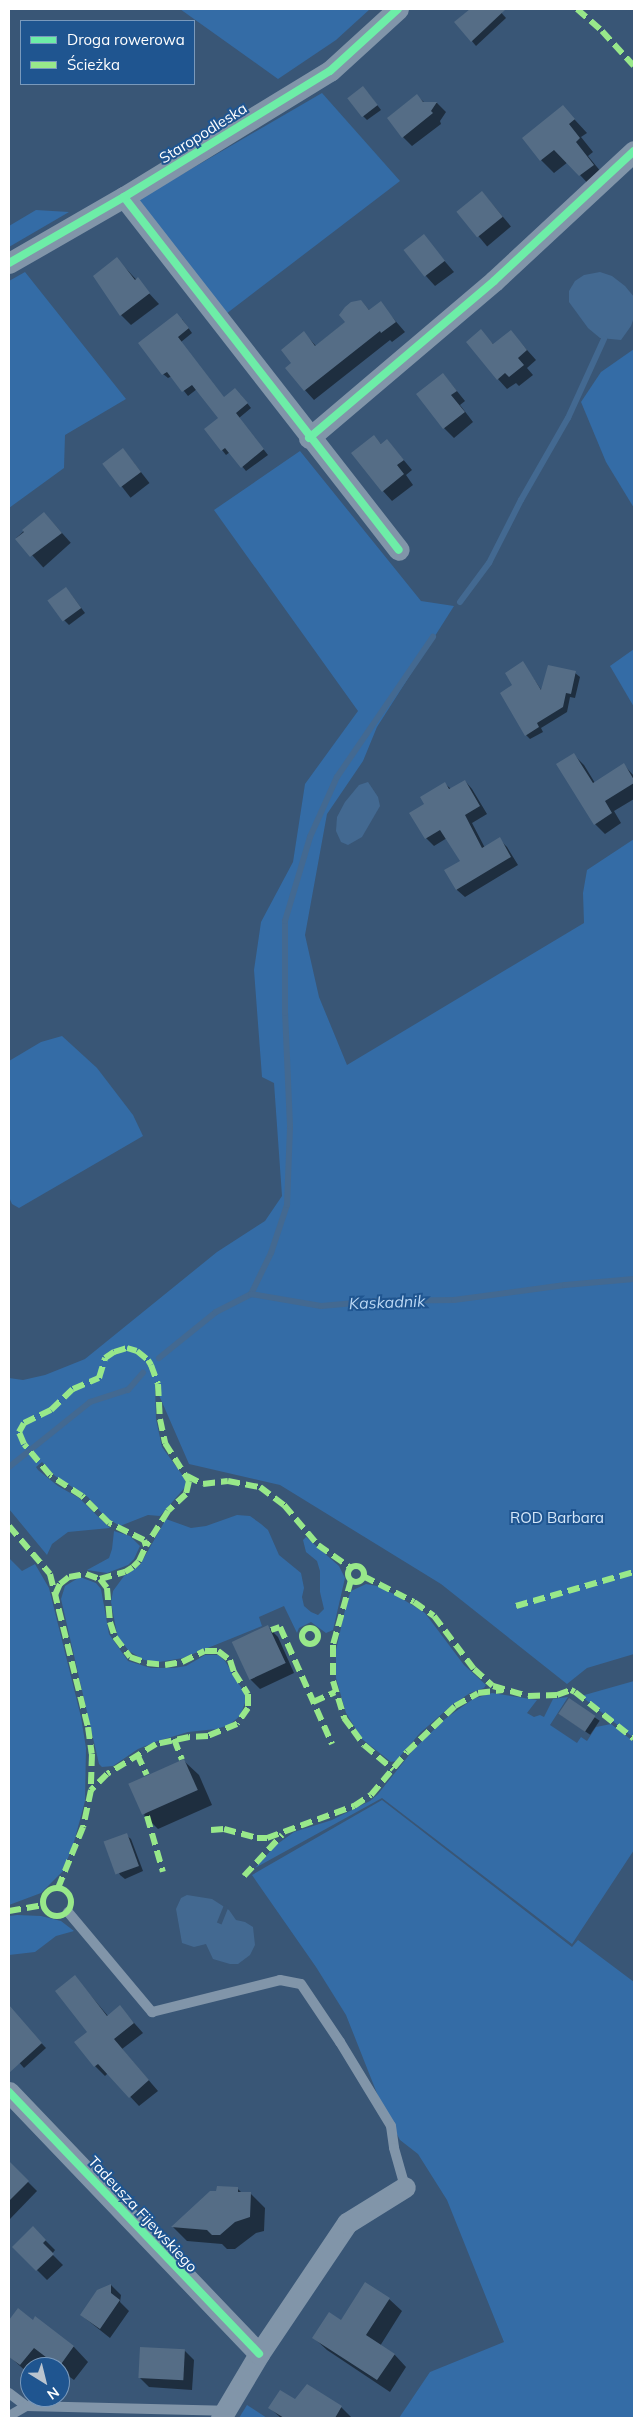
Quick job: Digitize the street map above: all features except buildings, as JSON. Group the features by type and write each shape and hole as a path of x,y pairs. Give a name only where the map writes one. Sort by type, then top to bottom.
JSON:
{"street":[{"name":"Staropodleska","path":"9,262 124,198 330,71 398,9"},
{"path":"309,438 494,281 634,151"},
{"path":"124,198 398,550"},
{"name":"Tadeusza Fijewskiego","path":"9,2092 259,2354"},
{"path":"222,2415 259,2354 347,2223 405,2187"}],"lane":[{"path":"68,1912 152,2012 280,1980 301,1984 335,2034 391,2126 394,2148 405,2187"},
{"path":"9,2393 20,2401"},
{"path":"9,2416 24,2407"},
{"path":"48,2407 222,2415"}],"green space":[{"path":"180,9 370,9 336,40 278,79"},
{"path":"322,93 400,181 222,317 136,201"},
{"path":"36,210 69,212 9,247 9,226"},
{"path":"25,272 126,399 65,435 64,468 9,508 9,281"},
{"path":"634,349 634,508 606,462 581,402 601,372"},
{"name":"ROD Barbara","path":"300,451 421,601 454,606 377,727 363,761 327,814 305,935 319,997 347,1065 584,923 583,893 587,870 634,839 634,1654 587,1668 567,1684 441,1584 280,1485 189,1464 155,1386 156,1419 162,1447 183,1476 187,1485 160,1516 148,1515 120,1526 105,1517 88,1497 55,1476 42,1462 36,1467 38,1470 58,1486 79,1498 110,1528 68,1532 52,1544 47,1555 9,1509 9,1378 23,1380 45,1375 85,1359 217,1252 265,1221 282,1196 274,1083 262,1077 254,970 261,922 293,862 305,784 358,711 214,510"},
{"path":"634,649 634,707 610,666"},
{"path":"62,1036 97,1068 133,1115 143,1136 19,1208 12,1204 9,1197 9,1061 41,1042"},
{"path":"237,1515 250,1516 268,1530 279,1555 301,1573 304,1588 302,1597 304,1606 311,1612 318,1615 324,1609 320,1592 320,1571 317,1561 306,1552 303,1540 306,1537 339,1566 345,1578 333,1630 326,1633 311,1622 299,1628 297,1633 284,1606 259,1617 262,1626 183,1658 159,1662 144,1660 129,1651 118,1637 111,1602 113,1591 124,1576 140,1565 166,1519 191,1528 206,1526"},
{"path":"114,1531 130,1536 140,1546 134,1559 128,1565 107,1573 87,1570 109,1558"},
{"path":"9,1558 22,1571 35,1564 49,1588 81,1717 86,1748 85,1801 74,1842 63,1871 41,1893 9,1905"},
{"path":"80,1577 96,1583 101,1589 109,1634 128,1661 151,1668 174,1668 186,1666 205,1655 218,1655 225,1661 245,1694 245,1703 240,1716 229,1725 216,1729 188,1732 158,1741 138,1749 113,1766 102,1767 99,1764 61,1599 65,1586"},
{"path":"366,1584 377,1586 396,1595 425,1613 464,1665 486,1685 484,1688 470,1693 452,1705 420,1733 396,1761 391,1762 362,1739 346,1713 336,1678 336,1650 347,1601 351,1591"},
{"path":"634,1681 634,1738 581,1696"},
{"path":"492,1693 537,1700 527,1713 534,1717 540,1715 544,1717 553,1699 568,1697 550,1725 577,1743 581,1737 587,1741 596,1727 611,1724 634,1742 634,1850 572,1944 382,1798 255,1868 276,1845 294,1832 332,1820 370,1801 378,1794 414,1749 445,1719 473,1699"},
{"path":"382,1800 572,1947 578,1940 634,1982 634,2418 399,2418 430,2372 504,2342 447,2200 418,2154 400,2140 382,2106 346,2015 316,1967 252,1875"},
{"path":"9,1916 41,1916 61,1921 74,1931 56,1936 35,1952 9,1955"},
{"path":"247,2405 267,2418 239,2418"}],"shaded area":[{"path":"600,272 612,276 625,286 634,297 634,317 631,326 621,340 600,338 588,328 569,302 569,291 575,281 584,275"},
{"path":"368,782 378,797 380,806 362,837 348,845 341,842 336,831 337,817 345,802 359,785"},
{"path":"187,1895 212,1899 229,1910 236,1920 245,1922 253,1927 255,1945 250,1955 238,1964 230,1964 213,1959 206,1944 194,1947 182,1943 176,1909 181,1898"}],"pier":[{"path":"224,1905 229,1907 222,1924 217,1923"}],"waterway":[{"path":"460,602 489,563 521,500 568,418 604,339"},
{"path":"251,1294 271,1253 287,1205 290,1126 285,1013 285,921 310,837 337,777 433,637"},
{"name":"Kaskadnik","path":"159,1358 216,1312 251,1294 321,1306 377,1301 454,1300 565,1285 634,1279"},
{"name":"Kaskadnik","path":"9,1467 90,1402 128,1390 143,1373"}],"marked path":[{"path":"577,9 602,31 634,66"},
{"path":"100,1579 125,1572 133,1567 139,1561 146,1546 144,1540 109,1523 82,1496 50,1475 24,1444 19,1432 24,1423 51,1410 73,1389 99,1378 105,1358 114,1352 127,1348 137,1351 151,1365 158,1384 160,1419 165,1443 189,1481 186,1494 168,1511 146,1546"},
{"path":"187,1476 203,1484 228,1481 260,1487 284,1505 318,1545 351,1568"},
{"path":"9,1526 50,1574 88,1727 92,1754 91,1790 83,1827 58,1888"},
{"path":"356,1566 364,1574 356,1582 348,1574 356,1566"},
{"path":"516,1606 634,1572"},
{"path":"55,1595 60,1584 69,1577 86,1574 100,1579 107,1588 110,1622 115,1637 130,1657 147,1663 165,1665 182,1662 205,1651 218,1651 230,1660 234,1672 248,1694 248,1708 237,1724 208,1736 189,1737 156,1744 107,1774 91,1790"},
{"path":"363,1576 414,1602 434,1616 474,1669 493,1686 528,1696 557,1695 571,1690 634,1739"},
{"path":"351,1580 333,1645 333,1681 344,1718 364,1745 393,1769"},
{"path":"271,1630 280,1627 332,1744"},
{"path":"307,1628 313,1628 318,1633 318,1636 316,1642 307,1644 302,1639 302,1633 307,1628"},
{"path":"211,1830 224,1829 257,1838 267,1838 354,1806 371,1795 407,1752 455,1706 478,1693 503,1690"},
{"path":"313,1702 335,1692"},
{"path":"174,1739 182,1760"},
{"path":"137,1754 147,1775"},
{"path":"147,1816 163,1872"},
{"path":"244,1876 282,1835"},
{"path":"57,1888 67,1892 71,1902 67,1912 57,1916 47,1912 43,1902 47,1892 57,1888"},
{"path":"9,1911 43,1905"}],"cycle path":[{"path":"9,263 124,197 330,71 398,9"},
{"path":"309,438 494,281 634,151"},
{"path":"124,197 399,550"},
{"path":"9,2092 259,2354"}]}
